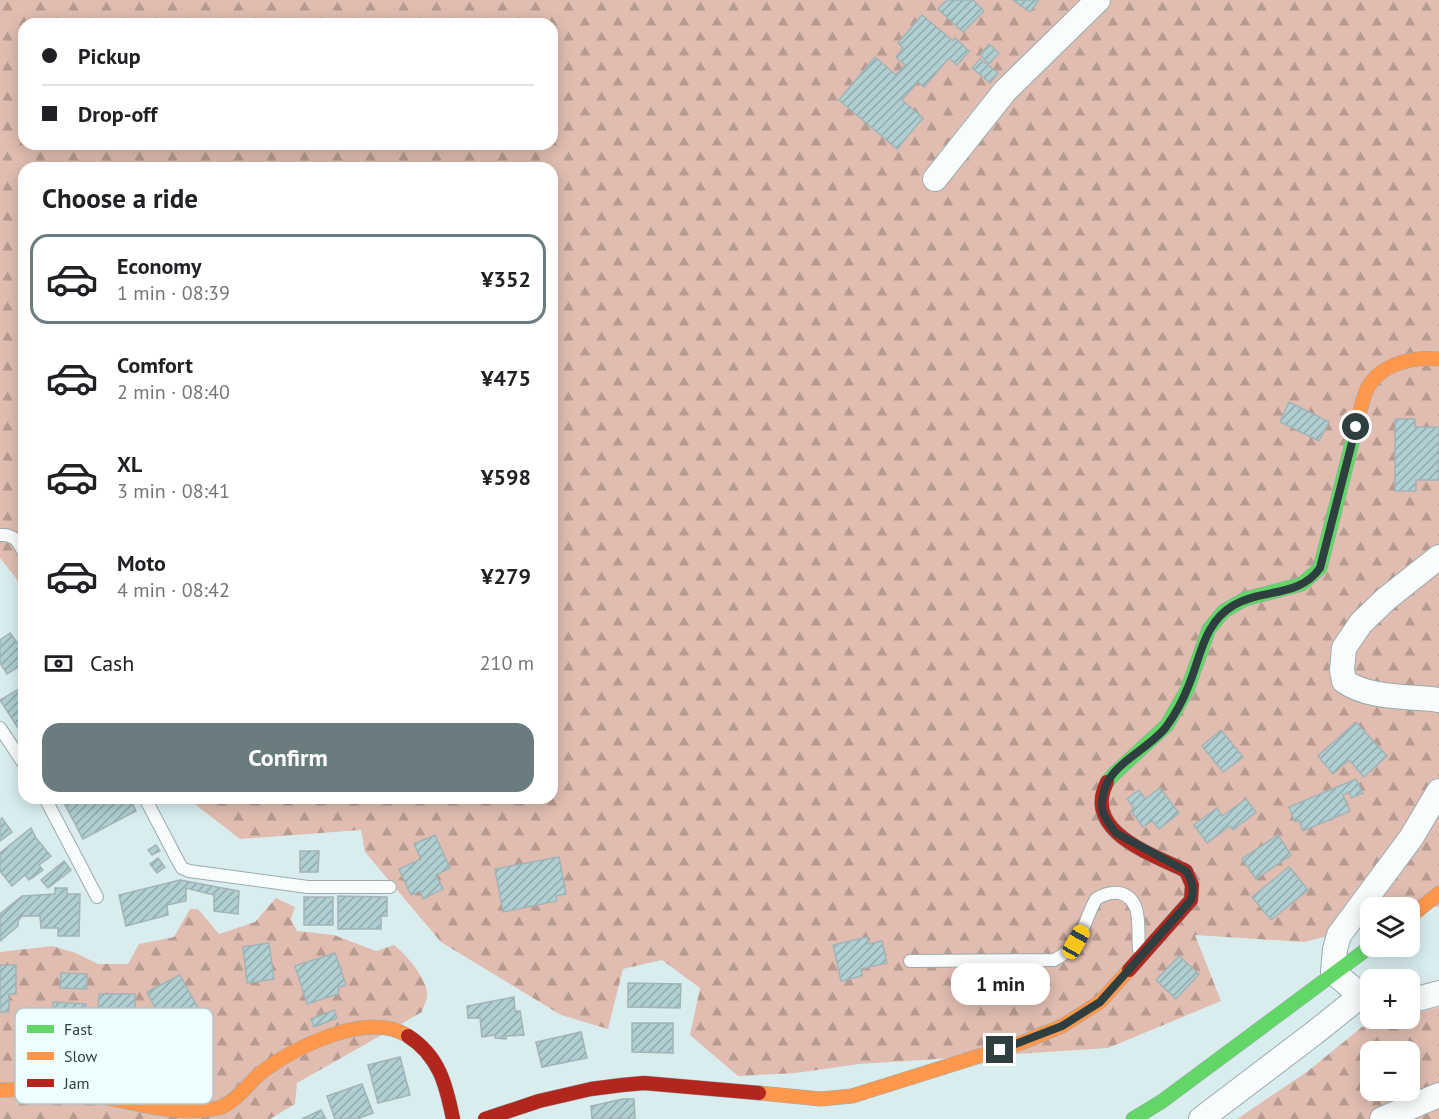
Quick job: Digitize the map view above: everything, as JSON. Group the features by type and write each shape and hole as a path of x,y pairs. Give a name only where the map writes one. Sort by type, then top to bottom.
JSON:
{"street":[{"path":"935,179 1005,91 1098,0"},
{"path":"485,1119 539,1101 591,1089 644,1083 821,1099 852,1096 1021,1043 1062,1026 1100,1002 1193,895 1191,879 1186,871 1116,833 1103,816 1100,805 1106,785 1122,766 1166,728 1188,688 1202,643 1216,620 1234,604 1300,586 1313,578 1320,568 1363,400 1371,382 1387,369 1404,362 1428,357 1439,359"},
{"path":"1439,557 1386,599 1361,623 1344,648 1342,670 1344,681 1352,687 1388,696 1439,700"},
{"path":"1333,972 1339,935 1411,838 1439,790"},
{"path":"1420,909 1439,893"},
{"path":"1133,1119 1161,1102 1360,954"},
{"path":"1333,972 1360,993"},
{"path":"1420,998 1439,993"},
{"path":"1201,1119 1360,1000"},
{"path":"127,1104 174,1111 211,1111 229,1104 261,1072 289,1054 344,1031 367,1028 386,1029 410,1036 429,1053 441,1078 453,1119"},
{"path":"1382,1119 1439,1095"}],"lane":[{"path":"0,535 9,534 18,540"},
{"path":"0,728 18,755"},
{"path":"48,804 97,897"},
{"path":"148,804 182,868 189,871 297,886 390,888"},
{"path":"910,961 1054,960 1072,950 1083,931 1096,899 1111,893 1122,894 1130,898 1135,905 1138,917 1140,958"}],"green space":[{"path":"0,0 1439,0 1439,907 1420,907 1420,897 1360,897 1360,928 1304,942 1195,935 1221,1001 1108,1048 859,1064 796,1073 738,1076 690,1035 700,988 662,960 623,969 608,1029 561,1015 441,942 365,852 361,830 240,839 195,804 558,804 558,162 18,162 18,583 0,558"},
{"path":"276,898 295,907 291,919 297,931 334,935 376,951 394,945 409,960 426,987 427,995 422,1012 297,1083 295,1104 270,1119 0,1119 0,952 52,946 76,953 98,964 128,964 139,944 174,937 190,909 198,909 219,934 255,922"},
{"path":"1439,1007 1439,1119 1237,1119 1308,1071 1360,1029 1420,1029 1420,1012"}],"building":[{"path":"947,0 973,0 984,11 963,32 938,9"},
{"path":"1013,0 1039,0 1030,12"},
{"path":"922,15 953,41 955,38 969,51 957,65 949,58 924,87 918,82 902,100 923,118 897,149 839,100 875,57 896,75 905,65 896,57 903,48 898,43"},
{"path":"989,44 999,53 989,64 980,55"},
{"path":"980,59 998,73 990,83 972,68"},
{"path":"1289,402 1329,422 1319,441 1280,422"},
{"path":"1395,419 1415,419 1415,427 1439,427 1439,480 1416,480 1416,491 1395,491"},
{"path":"10,633 18,644 18,667 7,674 0,663 0,640"},
{"path":"18,690 18,728 0,700"},
{"path":"1356,722 1387,756 1364,777 1349,760 1333,774 1318,756"},
{"path":"1221,730 1243,757 1223,772 1202,746"},
{"path":"1356,779 1363,793 1351,798 1349,792 1343,795 1350,811 1303,831 1299,820 1295,822 1289,807"},
{"path":"1160,788 1179,813 1159,829 1152,821 1143,827 1131,811 1134,808 1127,799 1139,790 1145,799"},
{"path":"1246,799 1256,812 1233,830 1230,826 1207,843 1194,825 1217,808 1222,816"},
{"path":"65,804 133,804 136,811 83,839"},
{"path":"2,818 12,832 0,841 0,820"},
{"path":"31,828 51,856 39,865 43,870 29,880 25,875 12,886 0,871 0,853"},
{"path":"435,835 450,868 436,875 443,889 423,899 420,891 411,895 399,869 421,859 414,844"},
{"path":"1278,835 1291,855 1256,879 1242,859"},
{"path":"156,845 160,851 152,855 148,850"},
{"path":"300,851 319,851 318,872 300,872"},
{"path":"559,857 566,894 556,896 557,901 503,912 495,869"},
{"path":"158,858 165,867 157,873 150,864"},
{"path":"64,861 71,870 48,888 41,880"},
{"path":"1289,867 1308,890 1271,920 1252,897"},
{"path":"180,880 239,891 238,914 214,911 214,895 186,888 186,901 167,905 168,915 126,926 119,895"},
{"path":"55,888 67,888 67,894 80,894 79,936 58,936 58,928 41,928 40,916 22,916 18,921 18,926 0,941 0,914 22,896 55,894"},
{"path":"338,896 387,897 387,916 381,916 381,929 338,929"},
{"path":"304,897 333,897 333,925 304,925"},
{"path":"867,937 869,944 882,941 887,963 861,969 862,976 841,981 833,945"},
{"path":"269,943 274,979 247,983 243,947"},
{"path":"335,953 346,985 339,987 338,994 307,1004 295,966"},
{"path":"1179,956 1199,974 1176,999 1156,980"},
{"path":"0,965 16,965 16,994 9,994 9,1012 0,1012"},
{"path":"61,973 87,974 87,989 60,988"},
{"path":"180,975 198,1008 155,1008 147,992"},
{"path":"628,983 681,984 680,1008 628,1007"},
{"path":"99,994 135,994 135,1008 98,1008"},
{"path":"514,997 515,1011 520,1011 524,1035 506,1036 506,1039 495,1038 495,1035 482,1037 480,1018 468,1018 467,1006"},
{"path":"53,1002 86,1004 86,1008 53,1008"},
{"path":"334,1010 337,1018 314,1027 311,1019"},
{"path":"632,1023 673,1023 673,1053 632,1052"},
{"path":"581,1032 587,1058 542,1067 536,1042"},
{"path":"400,1057 410,1095 378,1103 368,1065"},
{"path":"362,1084 373,1113 357,1119 335,1119 327,1096"},
{"path":"634,1099 635,1119 592,1119 591,1106"},
{"path":"321,1110 326,1119 302,1119"}],"traffic: fast":[{"path":"1107,782 1167,725 1187,690 1209,629 1224,611 1245,599 1302,584 1320,568 1356,428"},
{"path":"1133,1119 1161,1102 1360,954"}],"traffic: slow":[{"path":"1356,428 1368,387 1381,372 1399,363 1419,359 1439,359"},
{"path":"1420,909 1439,893"},
{"path":"759,1093 821,1099 852,1096 1021,1043 1062,1026 1100,1002 1129,970"},
{"path":"138,1104 187,1111 222,1107 239,1095 263,1071 294,1052 333,1035 353,1029 373,1027 392,1029 408,1036"},
{"path":"0,1090 15,1090"}],"traffic: jam":[{"path":"1107,782 1102,799 1104,815 1112,828 1139,849 1186,871 1192,885 1191,900 1129,970"},
{"path":"408,1036 427,1052 440,1072 453,1119"},
{"path":"485,1119 539,1101 591,1089 622,1085 644,1083 759,1093"}],"route":[{"path":"1000,1050 1062,1026 1100,1002 1191,900 1193,890 1191,879 1186,871 1116,833 1103,816 1100,805 1106,785 1122,766 1166,728 1188,688 1202,643 1216,620 1234,604 1300,586 1313,578 1320,568 1356,427"}]}
